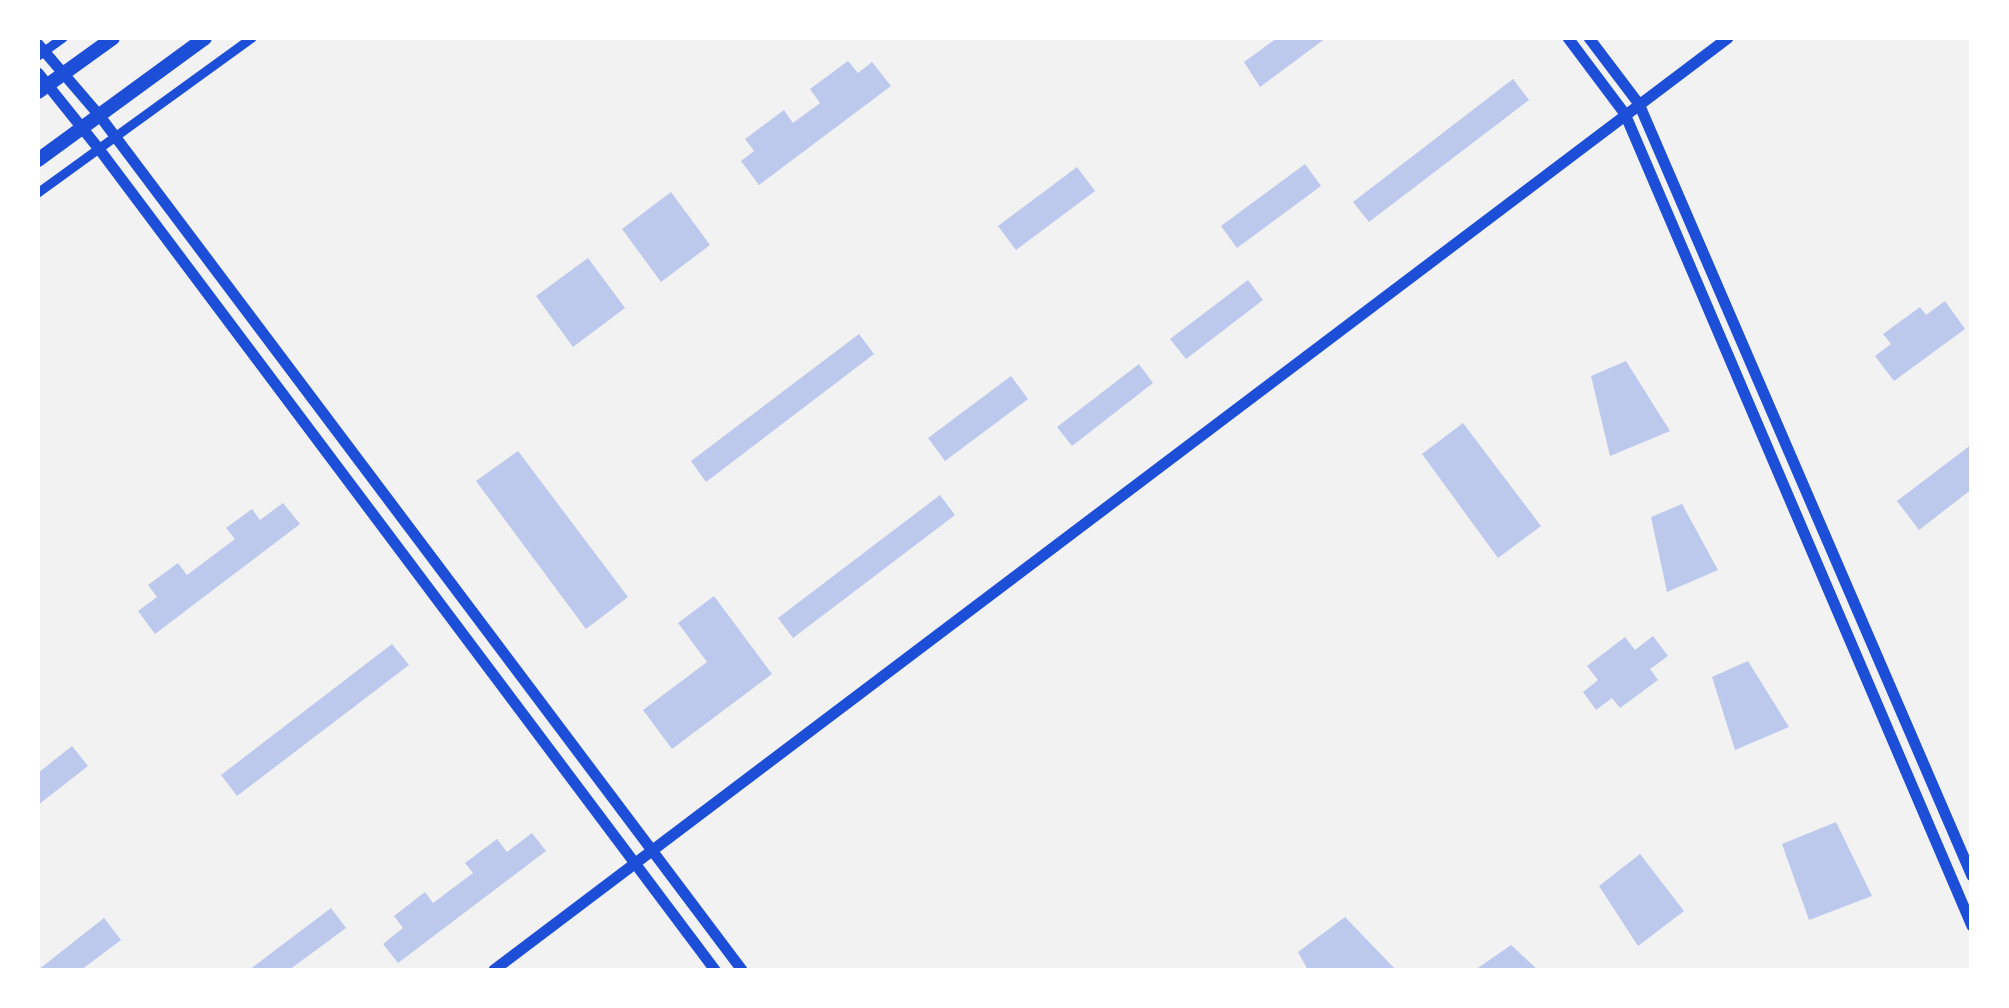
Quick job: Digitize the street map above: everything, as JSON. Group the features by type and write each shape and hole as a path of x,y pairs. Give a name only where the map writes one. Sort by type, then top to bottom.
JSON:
{"main road":[{"path":"41,83 63,74 113,38"},
{"path":"38,160 205,38"}],"street":[{"path":"62,38 40,50 99,115 742,970"},
{"path":"38,194 252,38"},
{"path":"1568,38 1626,114 1972,926"},
{"path":"1590,38 1639,104 1972,876"},
{"path":"494,970 1728,38"},
{"path":"41,83 99,149 715,970"}],"building":[{"path":"1277,38 1326,38 1260,87 1244,62"},
{"path":"848,61 858,73 872,62 891,86 759,185 741,161 754,151 745,139 784,110 793,123 820,103 810,89"},
{"path":"1513,79 1529,100 1369,222 1353,202"},
{"path":"1305,164 1321,186 1237,248 1221,226"},
{"path":"1077,167 1095,191 1016,250 998,226"},
{"path":"671,192 710,245 661,282 622,229"},
{"path":"588,258 625,308 573,347 536,296"},
{"path":"1248,280 1263,300 1186,359 1170,339"},
{"path":"1945,301 1965,329 1894,381 1875,356 1891,344 1883,334 1920,307 1926,315"},
{"path":"859,334 874,354 706,482 691,461"},
{"path":"1626,361 1670,431 1610,456 1591,376"},
{"path":"1139,364 1153,383 1072,446 1057,427"},
{"path":"1011,376 1028,399 945,461 928,438"},
{"path":"1463,423 1541,526 1498,558 1422,454"},
{"path":"1972,444 1972,489 1919,530 1897,501"},
{"path":"518,451 628,597 586,629 476,481"},
{"path":"940,495 955,515 793,638 778,618"},
{"path":"283,503 300,524 155,634 138,611 157,597 148,585 178,563 187,575 235,539 226,528 252,509 260,520"},
{"path":"1682,504 1718,570 1667,592 1651,517"},
{"path":"714,596 772,674 672,749 643,710 707,662 678,623"},
{"path":"1653,636 1668,656 1650,669 1658,680 1620,708 1612,698 1596,710 1583,692 1598,680 1587,666 1625,637 1635,650"},
{"path":"392,644 409,665 237,796 221,775"},
{"path":"1748,661 1789,727 1735,750 1712,677"},
{"path":"72,746 88,766 38,805 38,773"},
{"path":"1836,822 1872,896 1809,920 1782,844"},
{"path":"532,833 546,851 398,963 383,944 403,928 394,916 425,892 433,903 473,873 465,863 497,839 507,852"},
{"path":"1640,854 1684,911 1638,946 1599,886"},
{"path":"331,908 346,928 289,970 249,970"},
{"path":"1345,917 1396,970 1308,970 1298,952"},
{"path":"104,918 121,940 81,970 38,970"},
{"path":"1511,945 1538,970 1475,970"}]}
